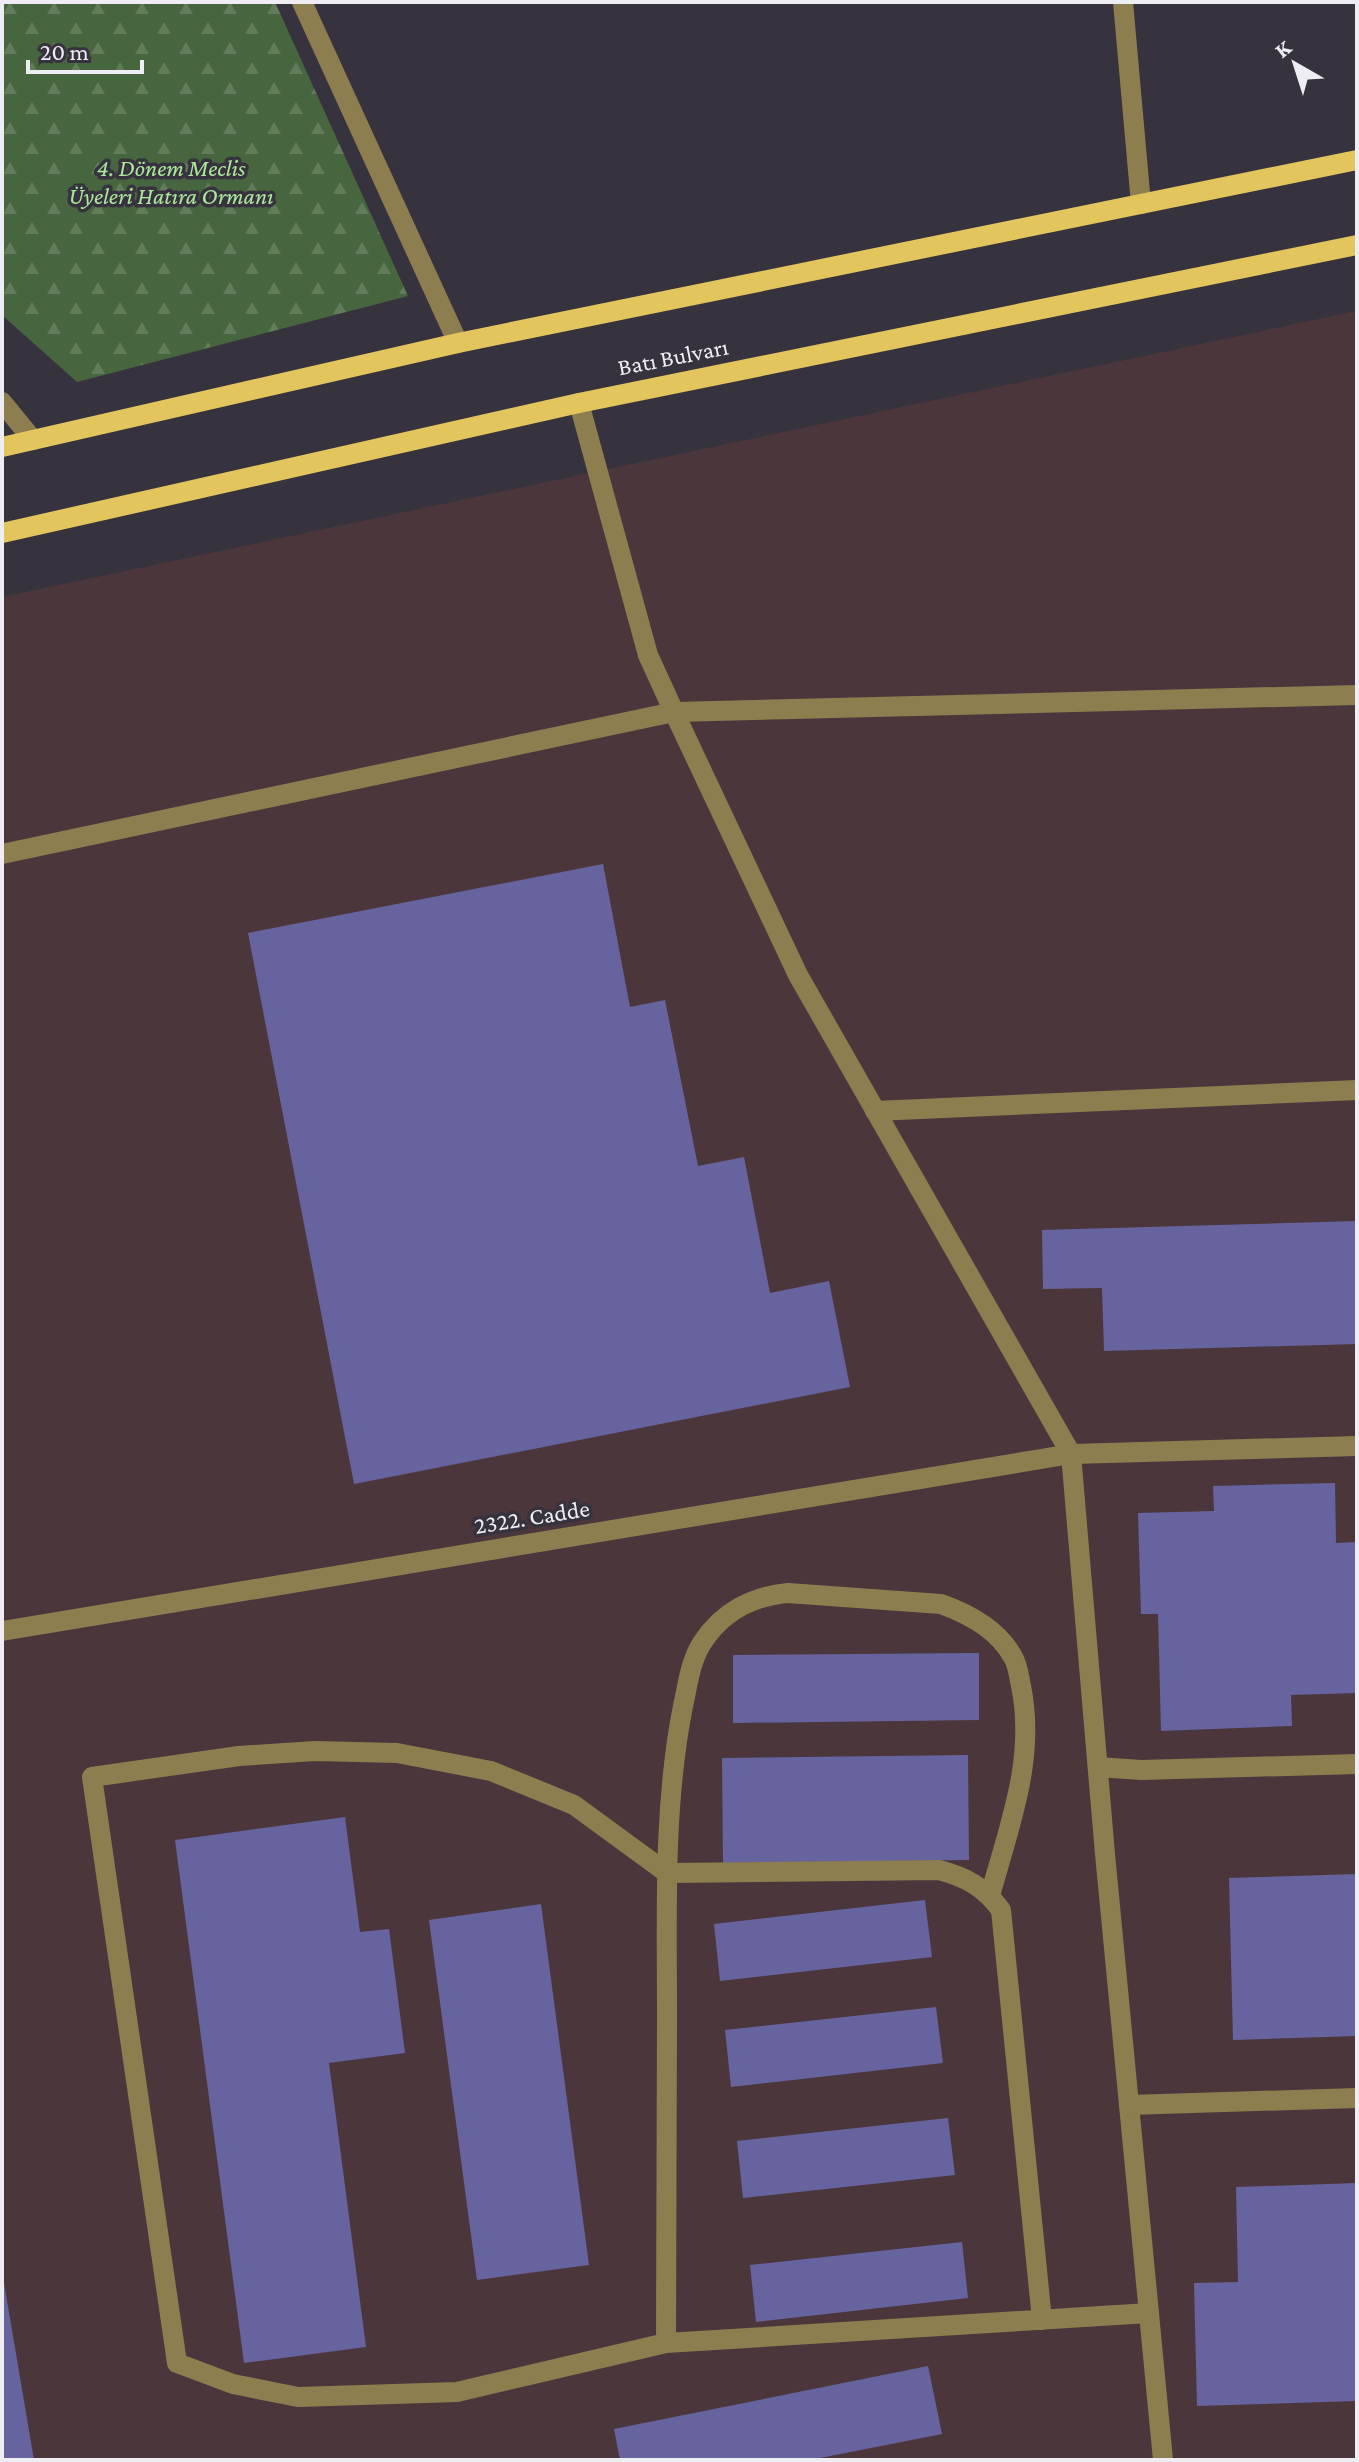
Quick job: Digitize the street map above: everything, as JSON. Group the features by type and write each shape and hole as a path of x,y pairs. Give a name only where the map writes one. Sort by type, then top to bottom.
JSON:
{"main road":[{"path":"2,447 458,343 1357,160"},
{"name":"Batı Bulvarı","path":"2,533 579,403 1357,245"}],"street":[{"path":"302,2 458,343"},
{"path":"1123,2 1141,204"},
{"path":"2,402 33,440"},
{"path":"579,403 648,655 674,712 798,975 1071,1454 1163,2460"},
{"path":"2,854 674,712 1357,695"},
{"path":"875,1111 1357,1090"},
{"name":"2322. Cadde","path":"2,1631 1071,1454 1357,1446"},
{"path":"666,2343 667,1873 676,1745 691,1666 702,1643 718,1623 750,1601 788,1593 941,1604 983,1624 1001,1640 1015,1659 1026,1714 1024,1768 990,1896"},
{"path":"1042,2320 1001,1910 977,1884 939,1870 667,1873 574,1805 491,1771 397,1753 315,1751 239,1756 92,1777 177,2363 233,2384 298,2397 457,2392 666,2343 1042,2320 1149,2313"},
{"path":"1098,1767 1141,1770 1357,1764"},
{"path":"1129,2105 1357,2098"}],"shaded area":[{"path":"1357,311 1357,2460 2,2460 2,597"}],"green space":[{"name":"4. Dönem Meclis Üyeleri Hatıra Ormanı","path":"2,2 275,2 408,296 77,382 2,315"}],"building":[{"path":"603,864 630,1007 665,1000 698,1166 744,1157 770,1293 829,1281 850,1387 354,1484 248,933"},
{"path":"1357,1221 1357,1344 1104,1351 1102,1288 1043,1289 1042,1230"},
{"path":"1335,1483 1336,1543 1357,1542 1357,1693 1291,1695 1292,1726 1161,1731 1158,1614 1141,1614 1138,1513 1214,1511 1213,1486"},
{"path":"979,1653 979,1720 733,1723 733,1655"},
{"path":"968,1755 969,1860 723,1863 722,1758"},
{"path":"345,1817 360,1932 389,1929 405,2053 329,2063 366,2347 244,2363 175,1840"},
{"path":"1357,1874 1357,2036 1233,2040 1229,1878"},
{"path":"925,1900 932,1957 720,1981 714,1924"},
{"path":"541,1904 589,2265 477,2280 429,1920"},
{"path":"936,2007 943,2063 731,2087 725,2030"},
{"path":"948,2118 955,2175 743,2198 737,2141"},
{"path":"1357,2183 1357,2401 1197,2406 1194,2283 1238,2282 1236,2187"},
{"path":"962,2242 968,2298 756,2322 750,2265"},
{"path":"4,2283 34,2460 2,2460"},
{"path":"928,2366 942,2434 810,2460 620,2460 614,2429"}]}
